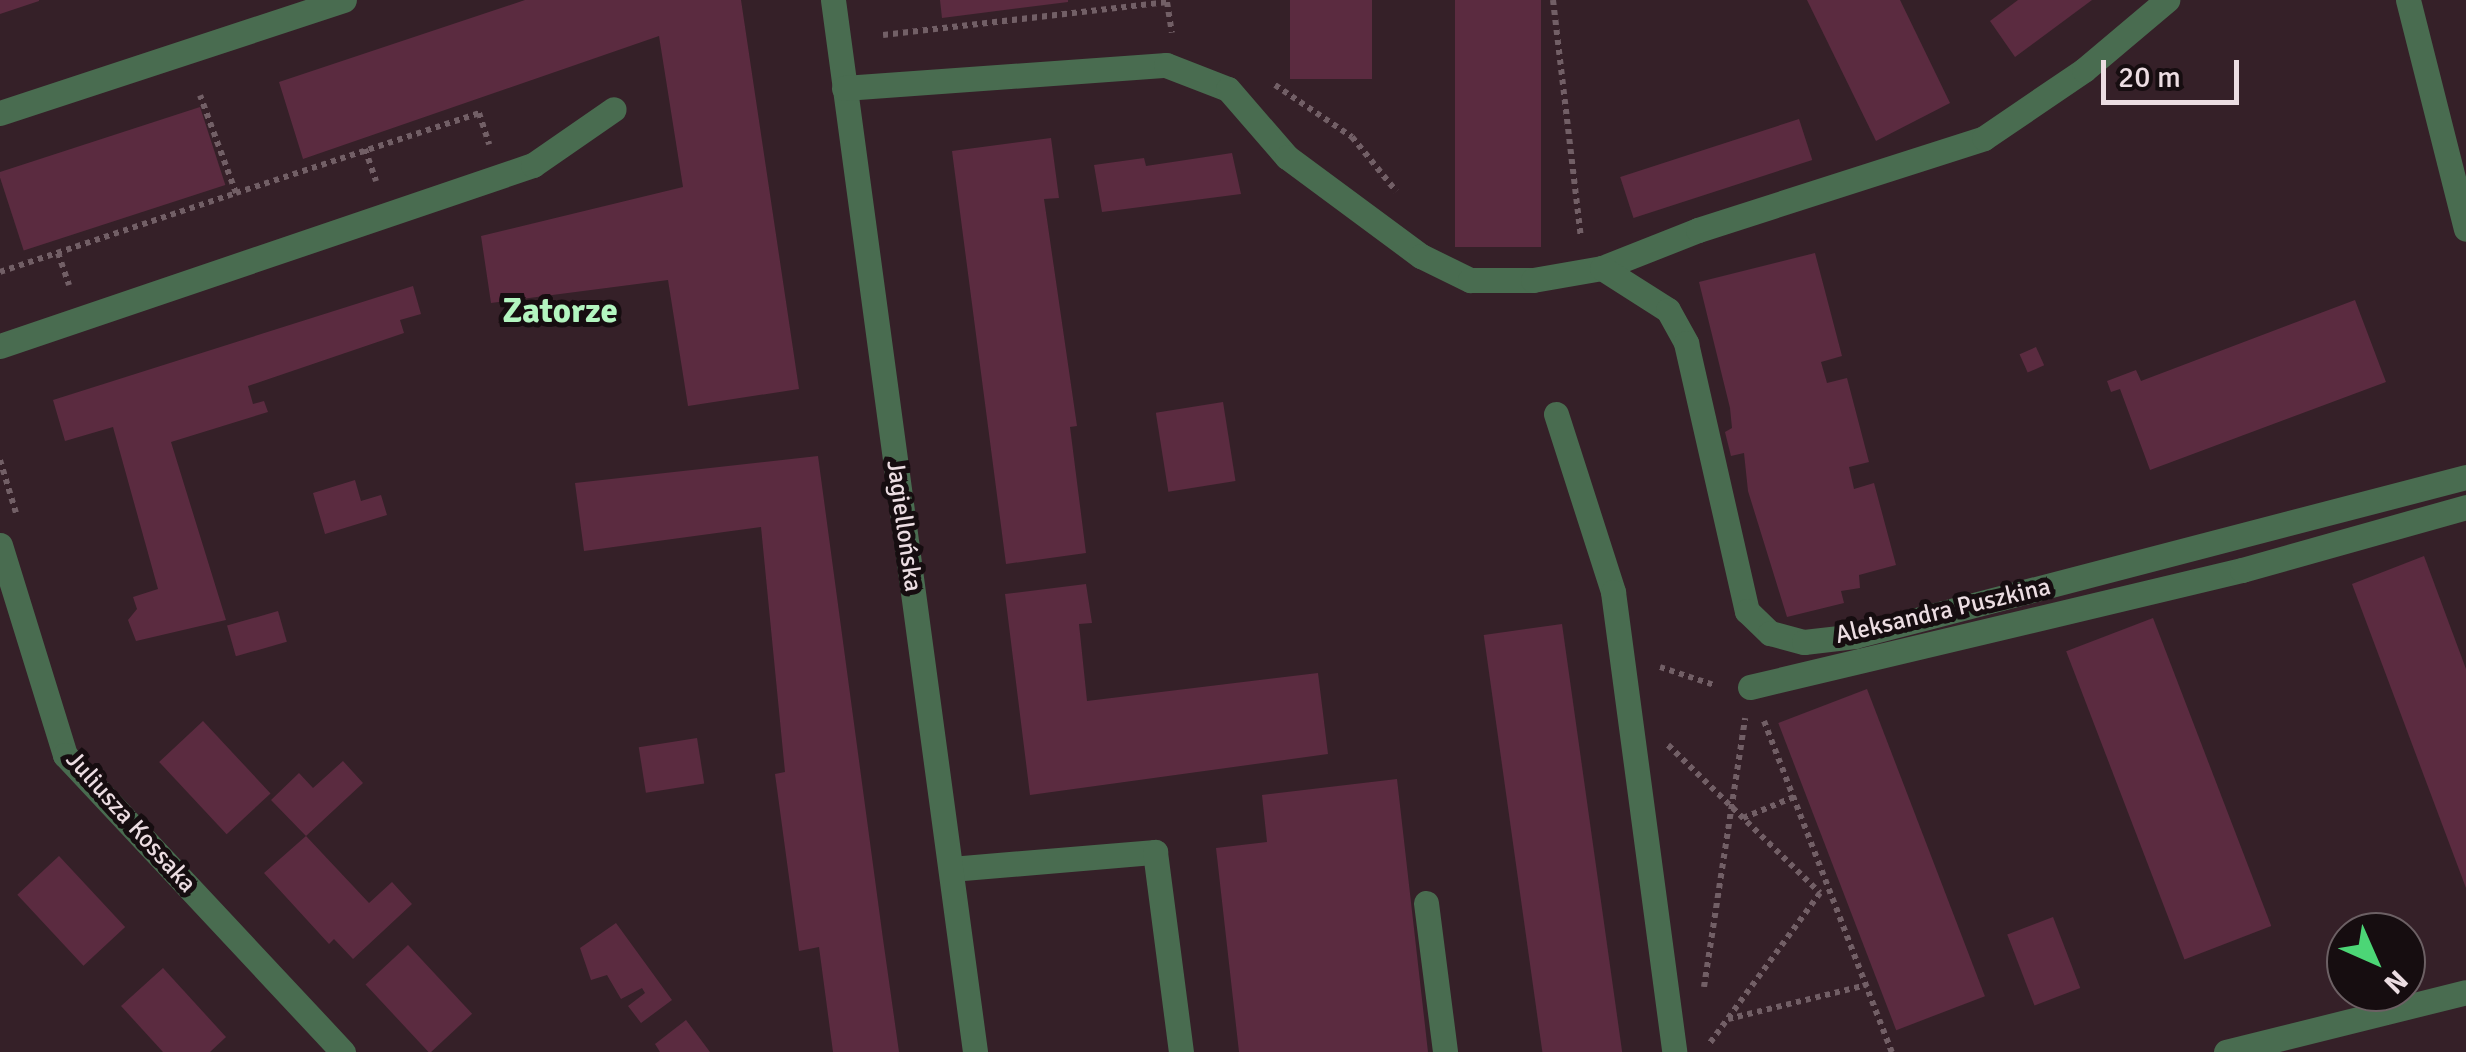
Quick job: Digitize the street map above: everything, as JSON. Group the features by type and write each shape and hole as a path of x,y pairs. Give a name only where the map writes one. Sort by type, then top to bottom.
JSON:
{"street":[{"path":"0,113 344,0"},
{"name":"Jagiellońska","path":"833,0 975,1052"},
{"path":"844,88 1166,65 1228,89 1287,157 1421,256 1470,280 1602,268 1698,230 1984,138 2084,70 2167,0"},
{"path":"2408,0 2466,229"},
{"path":"0,346 533,166 614,108"},
{"name":"Aleksandra Puszkina","path":"1602,268 1668,310 1686,343 1748,611 1770,633 1804,642 1855,636 2466,477"},
{"path":"1556,414 1613,592 1674,1052"},
{"path":"1749,692 2242,570 2466,506"},
{"name":"Juliusza Kossaka","path":"11,540 65,756 343,1052"},
{"path":"951,868 1156,852 1180,1052"},
{"path":"1426,903 1445,1052"},
{"path":"2226,1052 2466,992"}],"path":[{"path":"1553,0 1578,222"},
{"path":"200,95 236,193"},
{"path":"0,272 479,114 499,176"},
{"path":"0,460 11,540"},
{"path":"1621,654 1749,692"},
{"path":"1749,692 1794,797 1892,1052"},
{"path":"1702,996 1749,692"},
{"path":"1628,705 1820,893"},
{"path":"1743,818 1794,797"},
{"path":"1704,1052 1820,893 1829,890"},
{"path":"1728,1019 1866,985"}],"building":[{"path":"0,0 39,0 39,1 0,14"},
{"path":"525,0 741,0 799,389 688,406 668,280 491,303 481,236 683,187 659,36 303,159 279,82"},
{"path":"940,0 1068,0 1068,2 942,18"},
{"path":"1290,0 1372,0 1372,79 1290,79"},
{"path":"1455,0 1541,0 1541,247 1455,247"},
{"path":"1807,0 1900,0 1950,103 1876,141"},
{"path":"2018,0 2092,0 2015,57 1990,21"},
{"path":"200,107 225,185 24,250 0,172"},
{"path":"1799,119 1812,160 1633,218 1620,177"},
{"path":"1051,138 1059,198 1044,199 1077,426 1070,427 1086,553 1006,564 952,151"},
{"path":"1232,153 1241,194 1102,212 1094,165 1144,158 1146,166"},
{"path":"1815,253 1842,356 1821,362 1827,383 1847,378 1869,462 1849,467 1854,489 1874,483 1896,565 1859,575 1860,588 1841,591 1844,603 1787,617 1748,491 1744,453 1731,456 1725,432 1732,428 1730,408 1699,282"},
{"path":"413,286 421,314 400,320 404,333 248,386 253,404 264,401 268,412 171,442 226,620 136,641 128,620 137,609 133,597 158,589 113,427 65,441 53,400"},
{"path":"2355,300 2386,382 2150,470 2120,389 2111,392 2107,381 2136,370 2141,381"},
{"path":"2036,347 2044,365 2028,373 2020,354"},
{"path":"1223,402 1236,481 1168,492 1156,413"},
{"path":"818,456 899,1052 833,1052 819,947 799,951 775,774 785,772 761,527 584,551 575,483"},
{"path":"355,480 361,501 381,495 387,515 325,534 313,493"},
{"path":"2424,556 2466,669 2466,888 2352,584"},
{"path":"1086,584 1092,623 1079,624 1087,701 1318,673 1328,754 1030,795 1005,594"},
{"path":"278,611 287,642 236,656 227,626"},
{"path":"2153,618 2271,926 2184,959 2066,651"},
{"path":"1562,624 1622,1052 1542,1052 1484,635"},
{"path":"1867,689 1985,996 1896,1030 1778,723"},
{"path":"203,721 271,793 227,834 159,762"},
{"path":"697,738 704,783 646,793 639,747"},
{"path":"343,761 363,783 306,836 271,800 299,773 313,788"},
{"path":"1397,779 1428,1052 1239,1052 1216,848 1267,842 1262,795"},
{"path":"306,836 369,903 392,882 412,904 353,959 334,939 329,944 264,873"},
{"path":"59,856 125,927 83,966 17,895"},
{"path":"2053,917 2080,988 2034,1006 2007,935"},
{"path":"616,923 672,1000 641,1023 628,1006 645,993 642,988 621,999 607,975 591,980 580,948"},
{"path":"408,945 472,1014 428,1052 366,985"},
{"path":"163,968 226,1037 210,1052 163,1052 121,1006"},
{"path":"686,1020 710,1052 660,1052 655,1044"}],"district":[{"name":"Zatorze","path":"560,311"}]}
